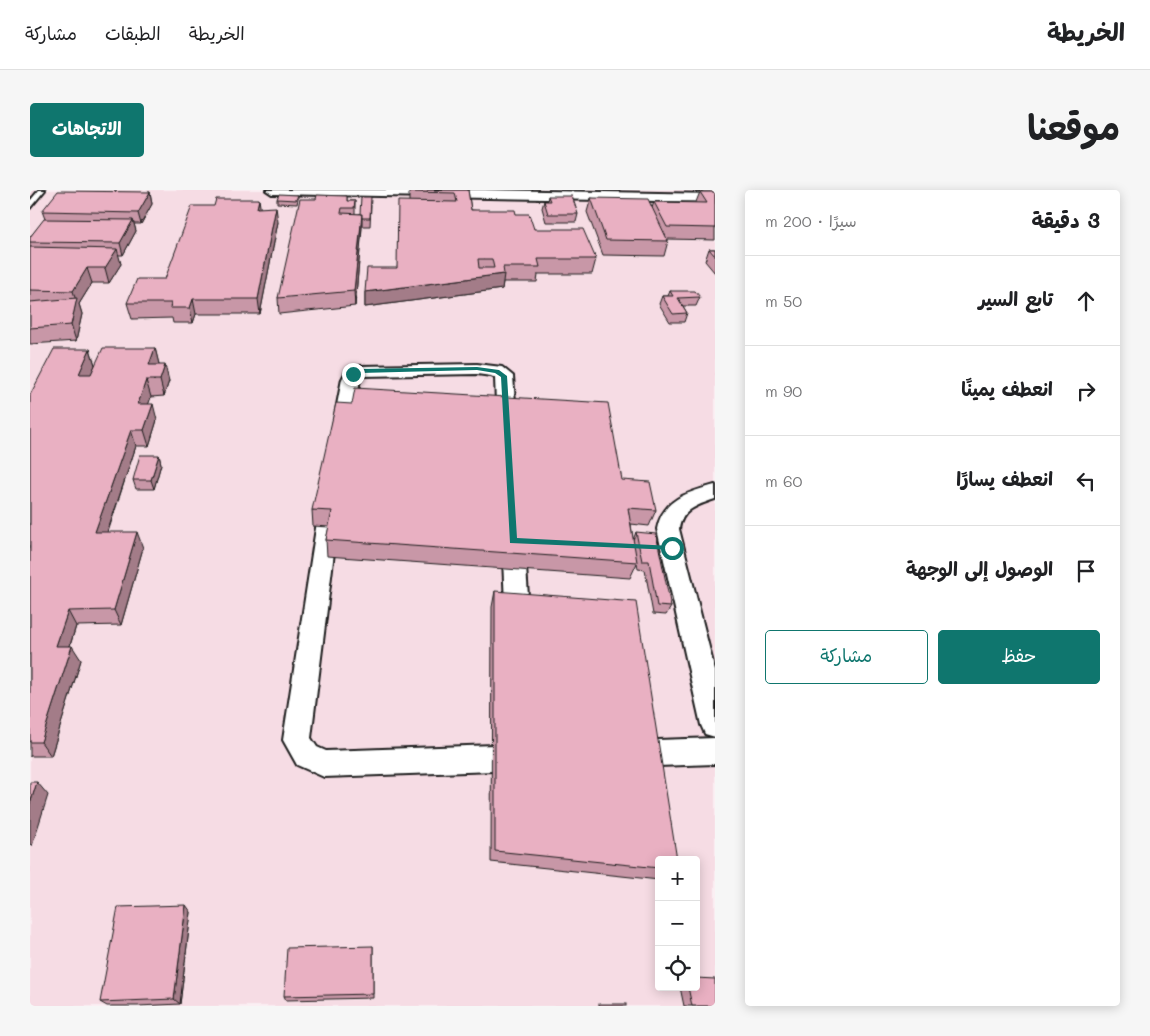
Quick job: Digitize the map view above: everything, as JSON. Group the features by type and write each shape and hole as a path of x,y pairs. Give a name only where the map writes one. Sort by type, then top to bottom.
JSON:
{"street":[{"path":"272,190 711,195"},
{"path":"508,444 504,376 496,371 477,369 359,371 353,374 324,533 297,740 307,756 324,764 531,750"},
{"path":"715,492 682,504 672,511 668,520 662,548 715,725"},
{"path":"519,534 519,649"},
{"path":"610,754 715,750"}],"lane":[{"path":"30,206 42,190"}],"shaded area":[{"path":"30,190 715,190 715,1006 30,1006"}],"building":[{"path":"410,190 468,190 471,210 515,210 516,214 529,214 534,229 583,229 596,259 538,259 540,267 503,267 504,274 365,292 367,268 397,268 398,201 457,202 455,193 410,192","holes":["478,259 492,259 494,268 479,268"]},
{"path":"58,191 150,192 138,213 42,211"},
{"path":"700,192 715,192 715,228 667,227 654,202 707,203"},
{"path":"279,194 298,195 296,200 277,199"},
{"path":"317,195 347,196 347,201 355,201 354,208 342,208 341,213 362,214 354,291 278,298 300,199 316,199"},
{"path":"548,196 572,196 578,214 548,214 544,201 550,201"},
{"path":"361,197 371,197 370,218 362,218 362,214 360,214"},
{"path":"591,198 648,199 668,241 606,240"},
{"path":"216,199 259,199 257,208 276,207 258,299 193,299 190,308 170,308 171,303 127,303 137,279 165,279 192,206 214,206"},
{"path":"44,219 133,220 120,243 30,242 30,237"},
{"path":"30,247 117,249 105,268 87,268 73,291 30,290"},
{"path":"709,249 715,249 715,256"},
{"path":"670,291 695,291 700,297 678,298 687,313 673,314 662,296 673,296"},
{"path":"77,298 71,325 30,328 30,302"},
{"path":"103,348 155,348 149,365 165,365 160,380 146,380 138,404 153,404 144,430 131,430 95,532 137,532 114,610 68,611 56,646 72,646 41,742 30,742 30,395 54,349 90,349 79,374 91,374"},
{"path":"355,388 608,403 622,480 650,482 656,510 628,508 637,562 326,540 332,511 312,510 336,403 352,404"},
{"path":"140,455 159,455 151,480 133,480"},
{"path":"636,532 656,534 671,607 657,606 649,561 642,561"},
{"path":"495,591 636,602 676,856 655,856 655,868 495,851"},
{"path":"30,782 37,782 30,804"},
{"path":"186,905 174,999 100,1002 118,907"},
{"path":"373,946 373,994 284,996 287,948"},
{"path":"700,978 715,979 715,1006 692,1006 689,991 700,991"},
{"path":"599,1004 626,1004 626,1006 599,1006"}],"route":[{"path":"353,374 359,371 477,369 496,371 504,376 513,541 672,548"}]}
